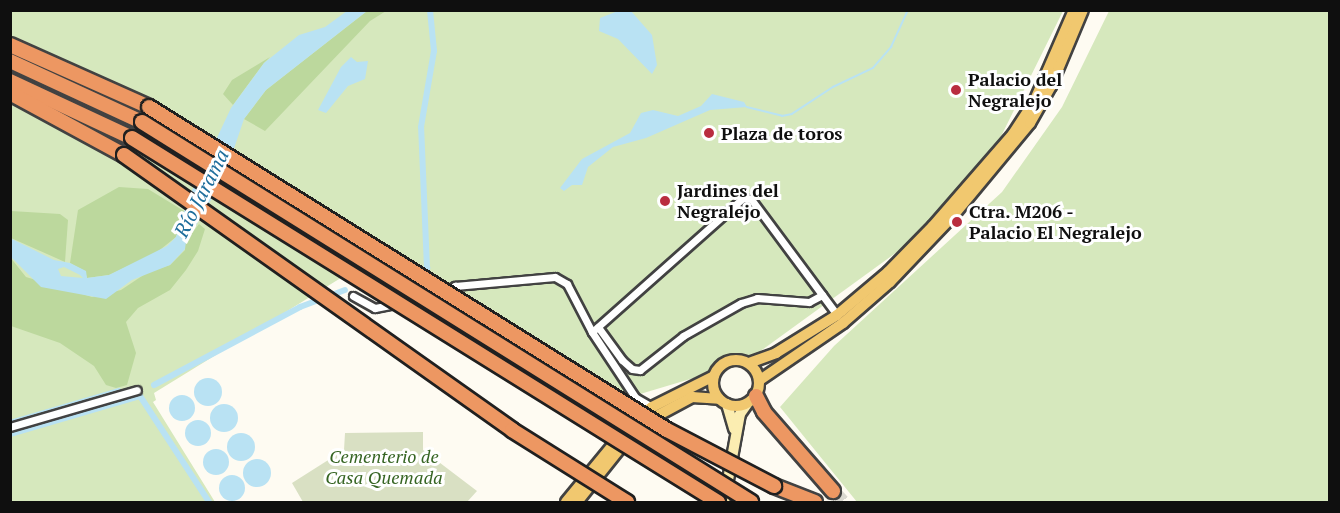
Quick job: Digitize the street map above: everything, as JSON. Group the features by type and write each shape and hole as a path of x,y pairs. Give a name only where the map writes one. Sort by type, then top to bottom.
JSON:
{"highway":[{"path":"10,45 149,107 667,430 774,486 815,502"},
{"path":"10,61 141,122 751,502"},
{"path":"10,81 132,138 718,502"},
{"path":"10,93 124,155 512,430 627,502"},
{"path":"752,400 833,491"}],"main road":[{"path":"566,502 632,422 652,407 714,376 729,360 749,363 776,353 837,315 910,251 1013,134 1039,94 1074,10"},
{"path":"577,502 629,437 651,419 692,397 723,402 752,400 760,380 843,323 890,282 952,217 1030,123 1052,86 1083,10"},
{"path":"749,363 760,380"},
{"path":"714,376 723,402"}],"street":[{"path":"595,330 743,198 751,199 837,315"},
{"path":"353,296 375,308 441,295 455,286 555,277 567,284 635,397 637,412 632,422"},
{"path":"595,330 632,369 640,370 683,336 741,303 757,298 809,302 822,295"},
{"path":"10,427 137,390"},
{"path":"635,397 652,407"},
{"path":"724,502 734,460 735,435 740,414 752,400"},
{"path":"723,402 735,435"}],"green space":[{"path":"10,11 1063,11 970,199 744,363 610,403 344,276 154,393 156,400 153,402 215,502 11,502"},
{"path":"367,11 386,11 370,21 265,131 244,119 266,90"},
{"path":"1109,11 1329,11 1329,502 857,502 780,407 834,346 1002,192 1062,107"},
{"path":"270,57 233,105 223,94 232,80"},
{"path":"119,187 148,189 184,211 176,237 156,253 109,275 87,278 85,271 70,263 78,210"},
{"path":"11,211 60,214 68,220 65,262 11,238"},
{"path":"199,224 205,229 198,251 186,270 170,290 138,308 126,322 136,353 127,385 116,388 106,385 94,366 60,343 11,326 10,257 26,277 92,297 121,290 148,272 170,265 185,250 185,242"},
{"name":"Cementerio de Casa Quemada","path":"423,432 423,450 477,491 467,502 303,502 292,483 344,450 345,433"}],"water":[{"name":"Río Jarama","path":"347,11 367,11 266,90 244,119 224,178 186,242 185,249 170,265 132,280 106,299 41,287 11,257 10,238 54,260 70,263 86,271 87,278 109,275 167,246 176,237 188,199 231,108 264,63 299,35 325,27","holes":["64,267 83,278 61,276 58,269"]},
{"path":"618,11 631,11 652,35 657,65 652,74 618,39 599,31 600,18"},
{"path":"351,57 357,62 368,61 365,79 348,86 326,113 318,110 341,67"},
{"path":"712,94 744,102 747,107 710,110 646,138 613,147 588,167 582,185 572,185 564,191 560,188 582,159 630,133 641,113 653,110 678,116 701,106"},
{"path":"208,378 218,382 222,392 218,402 208,406 198,402 194,392 198,382"},
{"path":"182,395 191,399 195,408 191,417 182,421 173,417 169,408 173,399"},
{"path":"224,404 234,408 238,418 234,428 224,432 214,428 210,418 214,408"},
{"path":"198,420 207,424 211,433 207,442 198,446 189,442 185,433 189,424"},
{"path":"241,433 251,437 255,447 251,457 241,461 231,457 227,447 231,437"},
{"path":"216,449 225,453 229,462 225,471 216,475 207,471 203,462 207,453"},
{"path":"257,459 267,463 271,473 267,483 257,487 247,483 243,473 247,463"},
{"path":"232,475 242,478 245,488 242,498 232,501 222,498 219,488 222,478"}],"waterway":[{"path":"424,270 427,268 421,127 434,51 430,10"},
{"path":"747,107 782,116 792,114 833,87 873,68 891,47 908,10"},
{"path":"154,385 300,307 345,290"},
{"path":"10,421 119,389"},
{"path":"10,434 140,396 209,502"}],"tunnel":[{"path":"833,491 843,502"}],"place":[{"name":"Palacio del Negralejo","path":"956,90"},
{"name":"Plaza de toros","path":"709,133"},
{"name":"Jardines del Negralejo","path":"665,201"},
{"name":"Ctra. M206 - Palacio El Negralejo","path":"957,222"}]}
